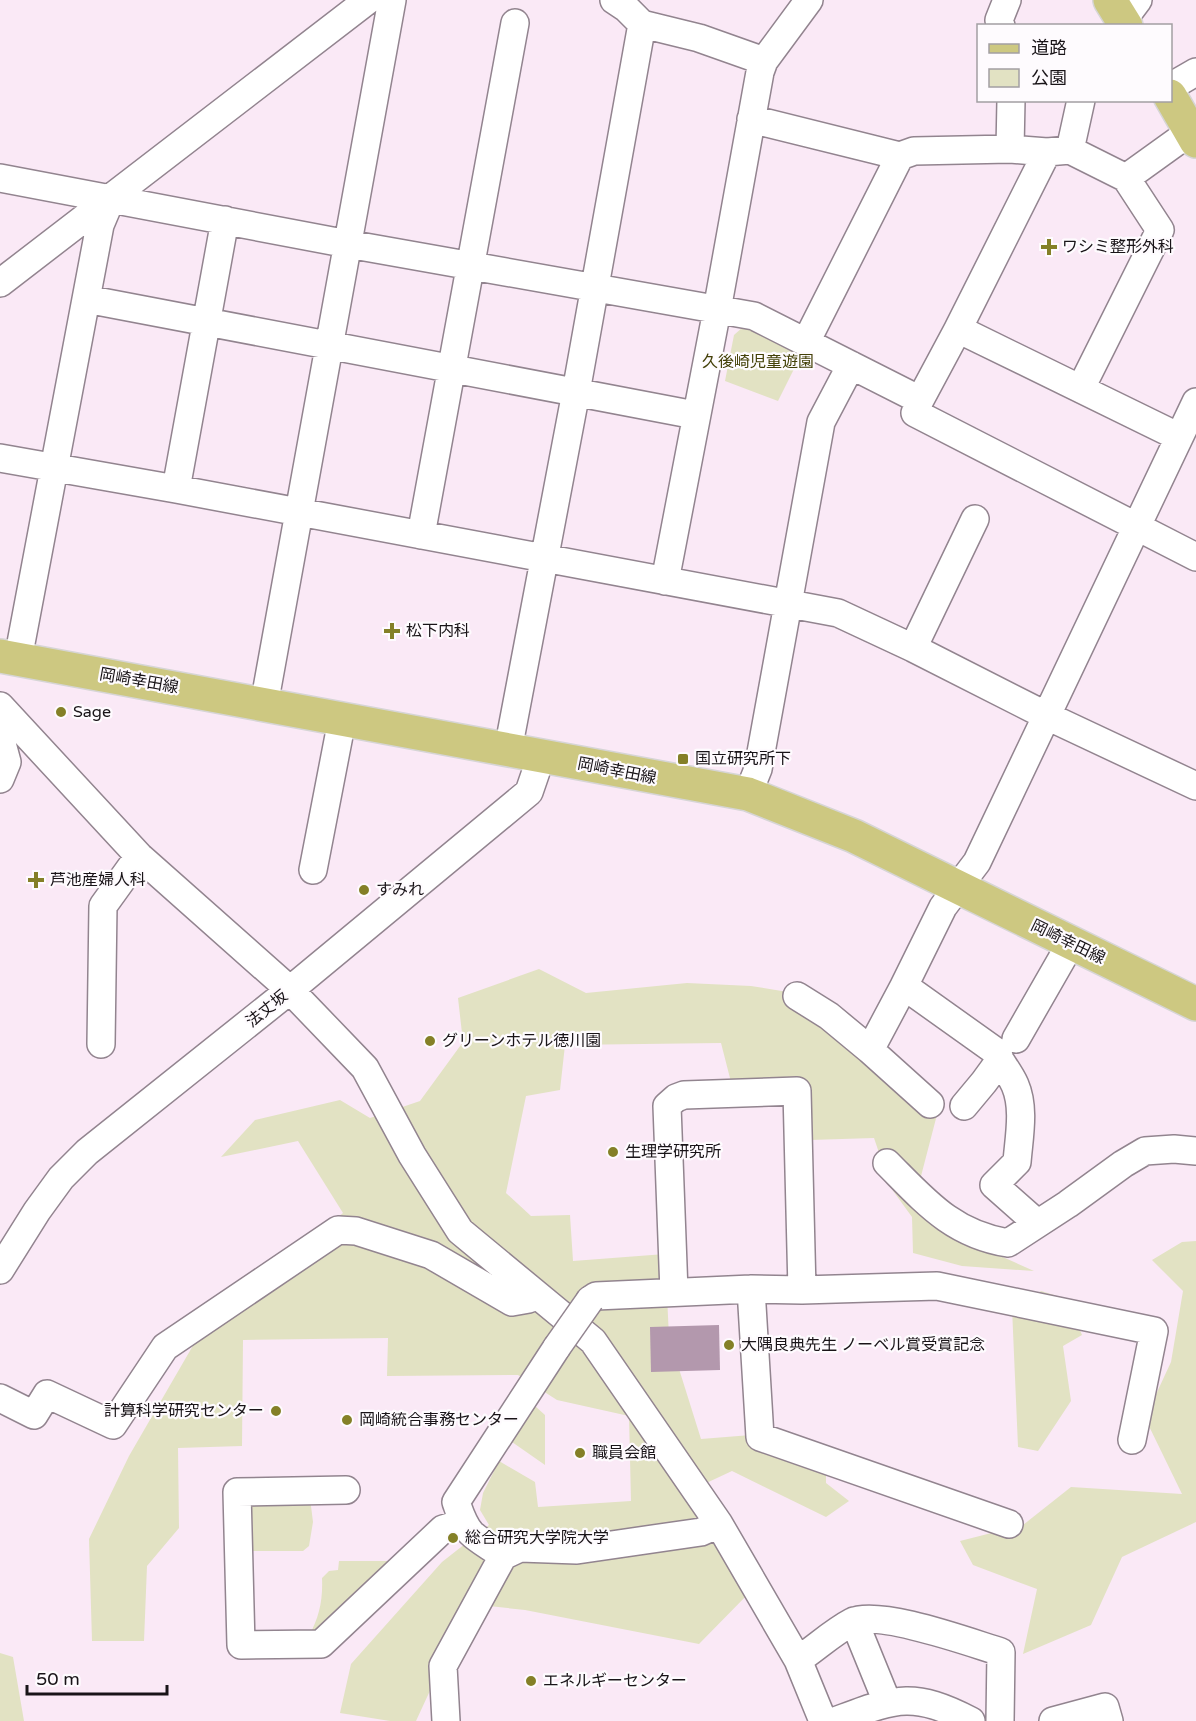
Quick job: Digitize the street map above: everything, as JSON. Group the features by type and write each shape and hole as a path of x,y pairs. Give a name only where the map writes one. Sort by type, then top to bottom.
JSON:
{"main road":[{"path":"1172,100 1193,137"},
{"name":"岡崎幸田線","path":"9,658 748,794 855,836 1196,1004"}],"street":[{"path":"0,283 368,0"},
{"path":"264,705 392,0"},
{"path":"614,0 642,24 699,38 764,61"},
{"path":"665,581 760,72 764,61 809,0"},
{"path":"1000,24 999,20 1007,0"},
{"path":"421,535 515,23"},
{"path":"508,750 576,392 642,24"},
{"path":"1172,86 1196,72"},
{"path":"1010,149 1011,102"},
{"path":"1081,102 1058,151 958,329 915,413 1196,557"},
{"path":"751,119 900,156 914,151 1010,149 1058,151 1126,178 1160,230 1081,388"},
{"path":"1126,178 1193,137"},
{"path":"806,342 900,156"},
{"path":"0,178 348,244 754,316 920,400"},
{"path":"9,658 54,468 100,225 111,199"},
{"path":"177,489 225,220"},
{"path":"86,299 695,415"},
{"path":"958,329 1179,437"},
{"path":"748,794 758,769 821,422 851,365"},
{"path":"870,1050 943,907 977,862 1196,402"},
{"path":"0,458 177,489 838,614 913,648 1047,716 1196,786"},
{"path":"913,648 975,519"},
{"path":"0,706 139,856 290,990 365,1068 412,1155 460,1230 592,1341 719,1524 798,1660 823,1721"},
{"path":"313,870 342,720"},
{"path":"0,736 7,762 0,779"},
{"name":"法丈坂","path":"0,1270 61,1178 87,1152 290,990 529,792 541,757"},
{"path":"101,1044 103,906 139,856"},
{"path":"1016,1039 1071,943"},
{"path":"904,986 998,1053 1014,1083 1020,1101 1017,1162 994,1185 1037,1224"},
{"path":"797,996 830,1016 930,1104"},
{"path":"964,1106 1000,1060"},
{"path":"674,1292 667,1106 676,1098 684,1095 797,1091 802,1290"},
{"path":"887,1163 949,1221 988,1240 1008,1243 1145,1151 1174,1149 1196,1151"},
{"path":"0,1398 34,1415 47,1394 113,1425 165,1347 338,1230 356,1231 430,1255 512,1302 529,1299 535,1293"},
{"path":"503,1556 472,1534 463,1523 456,1502 557,1347 590,1300 596,1296 751,1289 802,1290 937,1286 1154,1331 1132,1440"},
{"path":"751,1289 760,1437 1009,1524"},
{"path":"346,1490 237,1492 241,1645 321,1644 443,1529 463,1523"},
{"path":"446,1721 443,1666 503,1556 520,1548 577,1550 701,1532 719,1524"},
{"path":"798,1660 854,1621 873,1619 898,1622 1002,1652 1000,1721"},
{"path":"854,1621 886,1702"},
{"path":"835,1721 886,1702 917,1700 943,1707 971,1721"},
{"path":"1053,1721 1105,1707 1109,1721"}],"green space":[{"name":"久後崎児童遊園","path":"752,326 803,351 778,401 725,381 734,335 743,327"},
{"path":"539,969 586,993 687,983 751,986 800,994 939,1107 914,1203 951,1234 1034,1271 962,1266 913,1253 912,1217 891,1188 874,1138 810,1140 806,1099 731,1082 721,1043 565,1045 560,1090 526,1096 506,1193 531,1216 570,1215 573,1261 665,1254 669,1337 701,1439 751,1435 826,1467 826,1483 849,1501 826,1517 732,1471 685,1493 751,1591 699,1644 525,1610 470,1604 416,1721 390,1721 340,1713 351,1664 442,1562 489,1525 480,1510 483,1493 499,1461 535,1482 538,1507 631,1501 629,1416 557,1400 518,1375 387,1376 388,1338 243,1340 242,1446 178,1448 179,1528 147,1566 144,1641 92,1641 89,1539 129,1456 202,1330 343,1213 298,1141 221,1157 255,1120 340,1100 370,1118 420,1101 463,1042 458,998"},
{"path":"1196,1241 1196,1522 1122,1557 1091,1625 1023,1654 1037,1589 973,1565 960,1541 1023,1525 1071,1487 1182,1494 1145,1418 1171,1362 1183,1291 1152,1260 1182,1242"},
{"path":"1041,1291 1067,1299 1082,1335 1063,1346 1071,1401 1038,1451 1018,1447 1012,1308"},
{"path":"535,1406 545,1415 545,1465 512,1442"},
{"path":"310,1498 313,1522 309,1546 303,1551 248,1551 247,1499"},
{"path":"339,1561 396,1561 358,1598 309,1636 320,1609 322,1578 329,1571 338,1570"},
{"path":"0,1653 13,1657 24,1721 0,1721"}],"shaded area":[{"path":"719,1325 720,1370 651,1372 650,1327"}],"place":[{"name":"ワシミ整形外科","path":"1049,247"},
{"name":"松下内科","path":"392,631"},
{"name":"Sage","path":"61,712"},
{"name":"国立研究所下","path":"683,759"},
{"name":"芦池産婦人科","path":"36,880"},
{"name":"すみれ","path":"364,890"},
{"name":"グリーンホテル徳川園","path":"430,1041"},
{"name":"生理学研究所","path":"613,1152"},
{"name":"大隅良典先生 ノーベル賞受賞記念","path":"729,1345"},
{"name":"計算科学研究センター","path":"276,1411"},
{"name":"岡崎統合事務センター","path":"347,1420"},
{"name":"職員会館","path":"580,1453"},
{"name":"総合研究大学院大学","path":"453,1538"},
{"name":"エネルギーセンター","path":"531,1681"}]}
